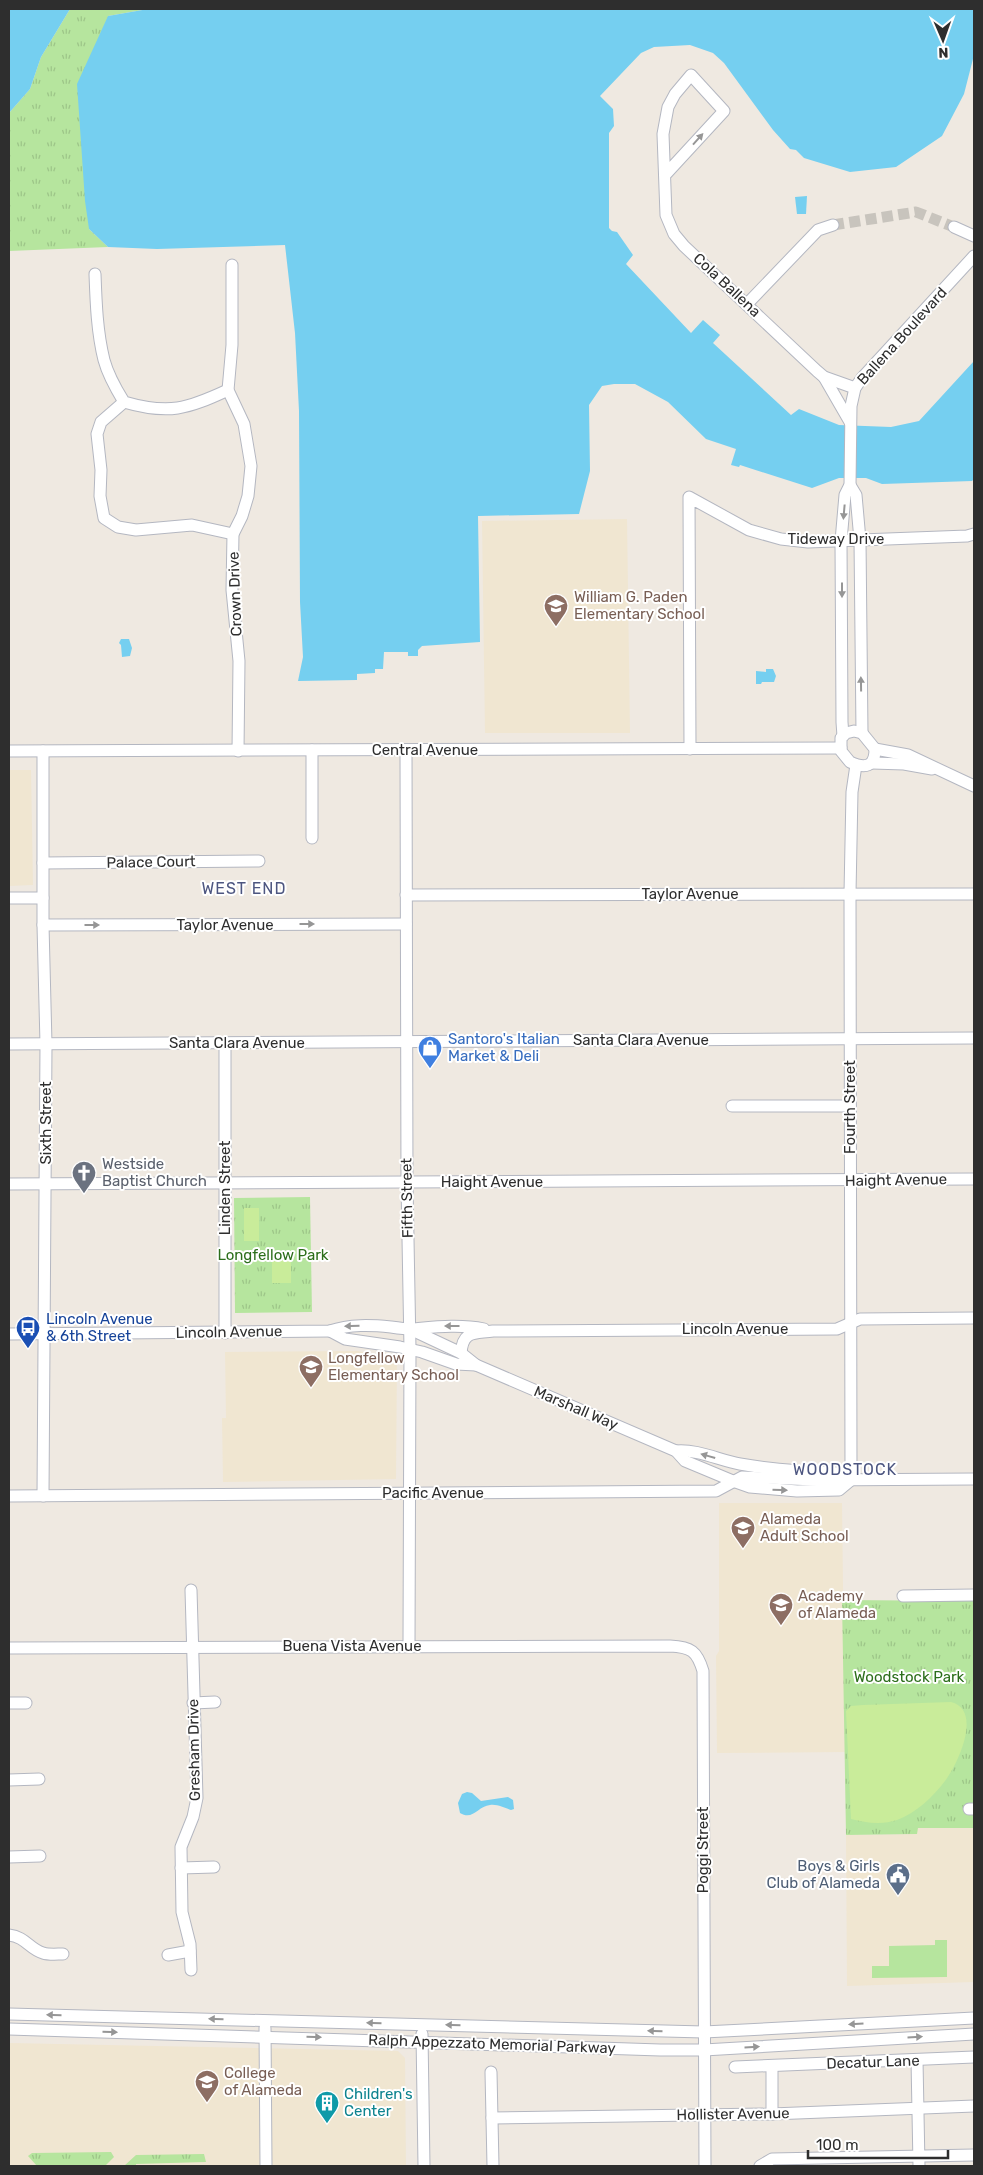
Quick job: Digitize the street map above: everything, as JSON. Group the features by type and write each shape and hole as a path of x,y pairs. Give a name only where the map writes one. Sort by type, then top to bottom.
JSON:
{"street":[{"name":"Cola Ballena","path":"665,175 724,111 691,75 675,94 668,107 663,134 666,215 674,234 824,377 850,424"},
{"path":"747,304 818,230 833,225"},
{"path":"954,227 974,236"},
{"name":"Ballena Boulevard","path":"843,736 841,541 845,495 850,485 851,406 856,388 862,378 974,256"},
{"path":"95,274 96,301 104,360 114,384 124,402 141,407 167,410 196,404 228,390 232,345 232,265"},
{"name":"Cola Ballena","path":"824,377 856,388"},
{"name":"Crown Drive","path":"228,390 244,424 251,466 248,496 242,516 233,534 232,590 238,661 238,751"},
{"path":"124,402 101,422 97,434 101,470 100,496 104,518 118,527 136,530 192,524 233,534"},
{"name":"Ballena Boulevard","path":"850,485 856,495 860,540 862,733"},
{"name":"Tideway Drive","path":"690,749 689,497 749,530 781,539 808,542 967,536 974,534"},
{"path":"872,763 875,758 875,749 862,733 854,731 841,738 841,748 845,758 856,765 872,763 904,764 941,771"},
{"name":"Central Avenue","path":"9,751 841,748"},
{"path":"875,749 908,754 974,786"},
{"path":"312,750 312,838"},
{"name":"Fifth Street","path":"406,750 410,1646"},
{"name":"Sixth Street","path":"43,751 43,925 46,1044 43,1496"},
{"name":"Fourth Street","path":"851,1480 850,893 852,792 856,765"},
{"name":"Palace Court","path":"43,863 259,861"},
{"name":"Taylor Avenue","path":"406,895 974,894"},
{"path":"9,898 43,898"},
{"name":"Taylor Avenue","path":"43,925 406,924"},
{"name":"Santa Clara Avenue","path":"9,1044 974,1038"},
{"name":"Linden Street","path":"225,1043 226,1333"},
{"path":"732,1106 850,1106"},
{"name":"Haight Avenue","path":"9,1184 974,1179"},
{"name":"Lincoln Avenue","path":"461,1353 464,1339 468,1335 493,1331 837,1329 860,1319 974,1318"},
{"name":"Lincoln Avenue","path":"9,1334 330,1331 344,1326 410,1329 470,1326 493,1331"},
{"path":"358,1340 371,1335 410,1329"},
{"name":"Marshall Way","path":"410,1329 461,1353 476,1365 676,1451 685,1461 732,1482"},
{"name":"Lincoln Avenue","path":"330,1331 344,1339 410,1349"},
{"name":"Marshall Way","path":"410,1349 456,1364 476,1365"},
{"name":"Marshall Way","path":"676,1451 688,1450 740,1464 794,1471 842,1472 851,1480"},
{"name":"Pacific Avenue","path":"9,1496 716,1491 742,1477 754,1476 792,1480 851,1480"},
{"path":"851,1480 974,1480"},
{"name":"Gresham Drive","path":"191,1590 197,1798 193,1817 181,1847 182,1912 190,1951 191,1970"},
{"path":"903,1596 974,1595"},
{"name":"Buena Vista Avenue","path":"9,1648 670,1646 683,1647 694,1652"},
{"name":"Poggi Street","path":"694,1652 700,1661 702,1671 705,2166"},
{"path":"193,1703 214,1702"},
{"path":"9,1703 26,1703"},
{"path":"9,1780 39,1779"},
{"path":"9,1857 40,1856"},
{"path":"182,1868 214,1867"},
{"path":"9,1935 26,1940 44,1954 64,1954"},
{"path":"168,1955 190,1951"},
{"name":"Ralph Appezzato Memorial Parkway","path":"9,2014 704,2032 974,2018"},
{"path":"265,2020 266,2166"},
{"path":"422,2024 424,2166"},
{"name":"Ralph Appezzato Memorial Parkway","path":"9,2029 704,2050 974,2034"},
{"name":"Decatur Lane","path":"735,2067 974,2057"},
{"path":"917,2060 918,2161"},
{"path":"772,2066 772,2114"},
{"path":"491,2072 493,2166"},
{"name":"Hollister Avenue","path":"492,2118 772,2114 974,2106"},
{"path":"760,2166 772,2159 918,2161 974,2155"}],"shaded area":[{"name":"William G. Paden Elementary School","path":"627,519 630,733 485,733 482,521"},
{"path":"9,770 31,770 33,885 9,886"},
{"name":"Longfellow Elementary School","path":"357,1351 397,1358 396,1479 223,1482 222,1418 226,1418 225,1352"},
{"name":"Academy of Alameda","path":"719,1503 842,1503 845,1752 717,1753 716,1656 719,1651"},
{"path":"918,1828 974,1828 974,1982 847,1986 846,1835 916,1834"},
{"name":"College of Alameda","path":"9,2043 398,2051 405,2058 406,2166 9,2166"}],"green space":[{"path":"70,9 148,9 108,16 89,229 108,247 9,251 9,113 30,89 41,57"},
{"name":"Longfellow Park","path":"310,1197 312,1312 235,1313 234,1198"},
{"path":"244,1208 259,1208 259,1241 244,1241"},
{"path":"272,1252 291,1252 291,1283 272,1283"},
{"name":"Woodstock Park","path":"842,1600 974,1601 974,1828 918,1828 917,1834 846,1835"},
{"path":"951,1702 960,1707 965,1715 967,1726 965,1738 956,1763 930,1799 904,1817 886,1823 862,1822 851,1819 846,1711 851,1706"},
{"path":"935,1940 947,1940 947,1977 872,1978 872,1966 889,1966 889,1946 935,1945"},
{"path":"111,2152 114,2157 105,2166 37,2166 28,2156 32,2153"},
{"path":"204,2154 206,2162 124,2166 136,2155"}],"water":[{"path":"9,9 70,9 41,57 30,89 9,113"},
{"path":"148,9 974,9 974,55 964,94 942,136 896,167 850,172 804,158 796,150 790,149 773,130 724,63 713,53 690,45 654,47 641,53 600,96 613,109 614,126 609,133 609,228 617,232 633,255 626,264 691,333 703,320 720,335 713,343 791,415 799,409 839,425 891,427 919,421 974,361 974,479 972,481 882,484 866,478 839,478 812,488 740,465 739,467 731,465 736,449 706,439 668,402 635,384 602,386 589,405 590,471 579,514 478,516 480,642 422,646 418,650 418,656 408,656 408,652 384,652 383,669 375,669 375,673 357,674 357,680 298,681 303,657 300,602 299,411 295,333 285,245 157,249 108,247 89,229 85,201 77,84 108,16"},
{"path":"807,196 806,214 797,214 795,197"},
{"path":"121,639 129,639 132,648 130,656 122,657 121,645 119,643"},
{"path":"766,669 773,669 776,676 774,682 756,684 756,671 766,672"},
{"path":"472,1793 481,1801 508,1797 513,1800 514,1809 490,1805 472,1814 465,1815 460,1813 458,1803 462,1794"}],"tunnel":[{"path":"833,225 916,212 954,227"}],"place":[{"name":"William G. Paden Elementary School","path":"556,627"},
{"name":"Santoro's Italian Market & Deli","path":"430,1069"},
{"name":"Westside Baptist Church","path":"84,1194"},
{"name":"Lincoln Avenue & 6th Street","path":"28,1349"},
{"name":"Longfellow Elementary School","path":"311,1388"},
{"name":"Alameda Adult School","path":"743,1549"},
{"name":"Academy of Alameda","path":"781,1626"},
{"name":"Boys & Girls Club of Alameda","path":"898,1896"},
{"name":"College of Alameda","path":"207,2103"},
{"name":"Children's Center","path":"327,2124"}],"district":[{"name":"WEST END","path":"244,888"},
{"name":"WOODSTOCK","path":"845,1469"}]}
